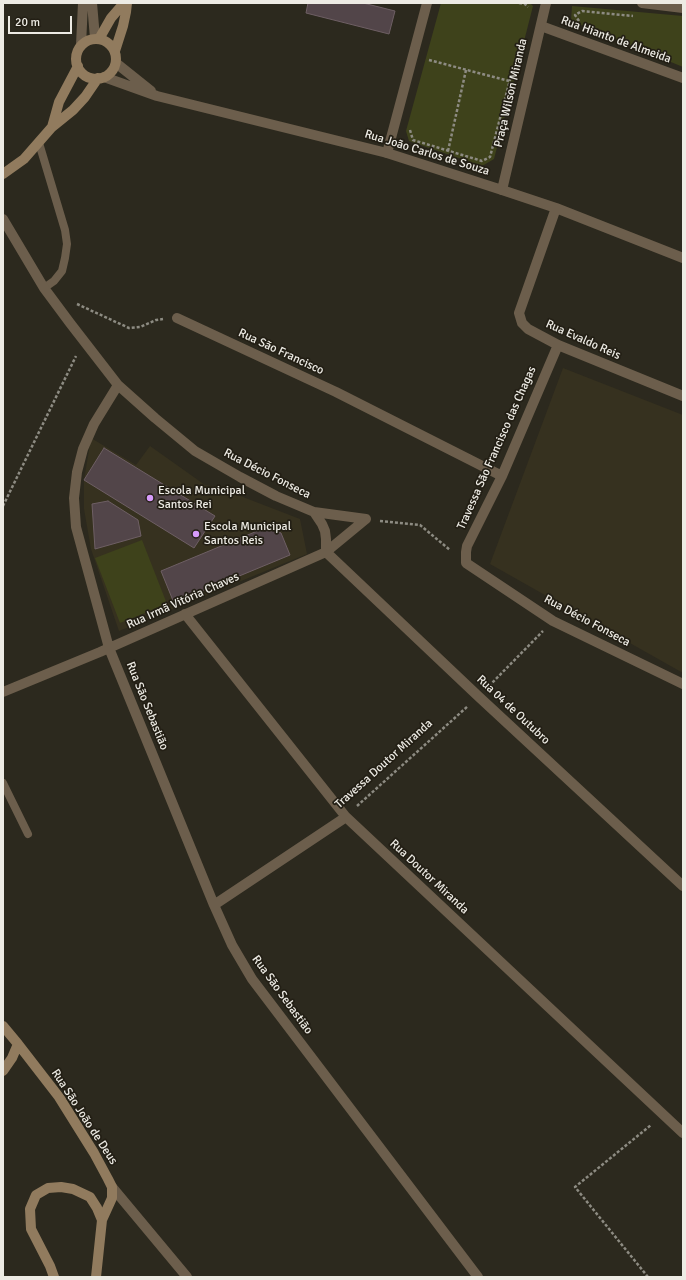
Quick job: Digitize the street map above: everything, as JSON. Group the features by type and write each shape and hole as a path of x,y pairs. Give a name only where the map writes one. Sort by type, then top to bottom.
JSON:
{"main road":[{"path":"97,38 111,18 125,3"},
{"path":"3,174 24,158 52,127 73,110 101,78 111,71 116,63 115,51 126,12 125,3"},
{"path":"101,78 86,75 78,66 76,57 81,45 88,40 97,38 108,43 115,51"},
{"path":"52,127 59,102 78,66"},
{"name":"Rua São João de Deus","path":"3,1026 59,1097 94,1153 112,1187"},
{"path":"3,1071 12,1058 18,1044"},
{"path":"54,1277 50,1266 31,1230 30,1209 36,1195 48,1188 61,1187 73,1189 90,1197 102,1220"},
{"path":"96,1277 102,1220 112,1198 112,1187"}],"street":[{"path":"81,45 83,3"},
{"path":"92,3 97,38"},
{"path":"387,153 427,3"},
{"name":"Praça Wilson Miranda","path":"502,190 546,3"},
{"path":"642,3 683,8"},
{"name":"Rua Hianto de Almeida","path":"541,26 683,78"},
{"name":"Rua João Carlos de Souza","path":"116,63 157,96"},
{"name":"Rua João Carlos de Souza","path":"101,78 157,96 387,153 556,208 683,258"},
{"name":"Rua Evaldo Reis","path":"556,208 519,313 522,323 528,329 558,346 683,396"},
{"name":"Rua Décio Fonseca","path":"3,219 44,288 83,341 118,384 155,418 195,451 276,496 314,512 366,519"},
{"name":"Rua São Francisco","path":"177,318 336,392 502,476"},
{"name":"Travessa São Francisco das Chagas","path":"466,563 467,546 502,476 558,346"},
{"name":"Rua São Sebastião","path":"118,384 94,424 83,449 77,472 74,498 76,527 110,648 214,905 232,945 252,979 478,1277"},
{"path":"314,512 325,531 326,552"},
{"name":"Rua Irmã Vitória Chaves","path":"3,692 110,648 326,552 366,519"},
{"name":"Rua 04 de Outubro","path":"326,552 478,696 683,886"},
{"name":"Rua Décio Fonseca","path":"466,563 553,621 683,684"},
{"name":"Rua Doutor Miranda","path":"185,614 346,817 683,1133"},
{"name":"Travessa Doutor Miranda","path":"214,905 346,817"},
{"name":"Rua São João de Deus","path":"112,1187 188,1277"}],"lane":[{"path":"39,143 65,230 67,244 62,271 54,281 44,288"},
{"path":"3,783 28,834"}],"path":[{"path":"519,3 525,4 528,7 526,14"},
{"path":"429,60 509,81"},
{"path":"413,140 482,161 490,157 513,66"},
{"path":"448,150 466,70"},
{"path":"72,302 128,328 140,327 156,320 177,318"},
{"path":"3,506 83,341"},
{"path":"366,519 420,525 466,563"},
{"name":"Travessa Doutor Miranda","path":"346,817 478,696 553,621"},
{"path":"648,1277 575,1187 664,1114"}],"shaded area":[{"path":"563,368 683,415 683,673 490,564"},
{"name":"Escola Municipal Santos Reis","path":"91,438 136,465 150,446 205,485 217,487 300,519 307,554 119,631 91,549 84,509 84,480"}],"green space":[{"path":"441,3 530,3 533,6 494,159 482,166 409,141 406,131"},
{"path":"572,6 683,16 683,67 571,21"},
{"path":"142,540 167,604 120,623 95,558"}],"building":[{"path":"308,3 363,3 395,11 389,34 306,13"},
{"name":"Escola Municipal Santos Rei","path":"104,448 215,516 194,548 84,480"},
{"path":"108,501 138,520 141,536 95,549 92,504"},
{"path":"267,527 281,533 290,555 174,603 161,571"}],"place":[{"name":"Escola Municipal Santos Rei","path":"150,498"},
{"name":"Escola Municipal Santos Reis","path":"196,534"}]}
